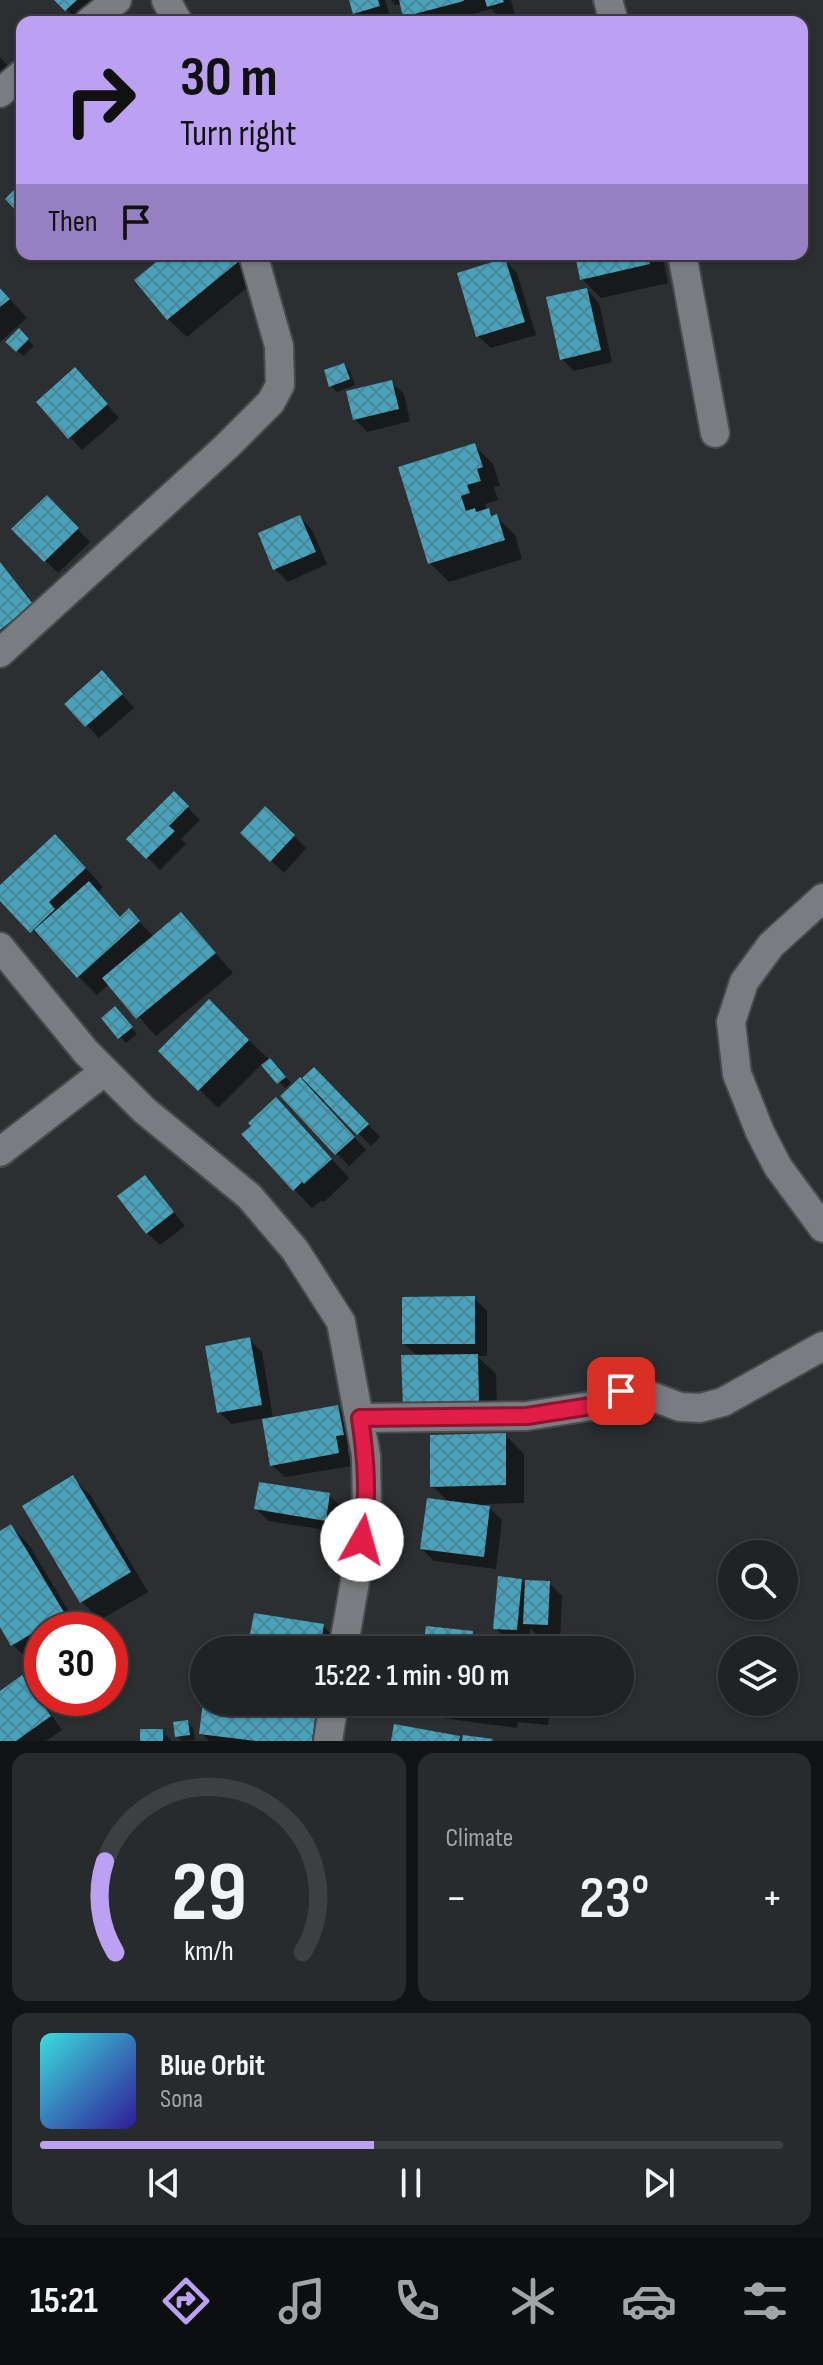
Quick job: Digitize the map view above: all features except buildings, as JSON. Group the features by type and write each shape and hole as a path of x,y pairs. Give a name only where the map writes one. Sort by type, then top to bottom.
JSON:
{"street":[{"path":"97,16 117,0"},
{"path":"0,93 16,79"},
{"path":"0,653 271,402 280,385 279,346 255,260"},
{"path":"683,260 715,433"},
{"path":"823,898 771,945 744,982 731,1022 737,1074 760,1132 778,1167 823,1228"},
{"path":"0,947 86,1052 144,1110 249,1196 295,1250 341,1322 366,1455 367,1512 345,1636"},
{"path":"0,1152 105,1071"},
{"path":"360,1418 527,1416 591,1406 621,1391 643,1393 680,1407 700,1408 723,1402 823,1346"},
{"path":"328,1741 332,1716"}],"route":[{"path":"362,1540 367,1512 366,1455 360,1418 527,1416 591,1406 621,1391"}]}
